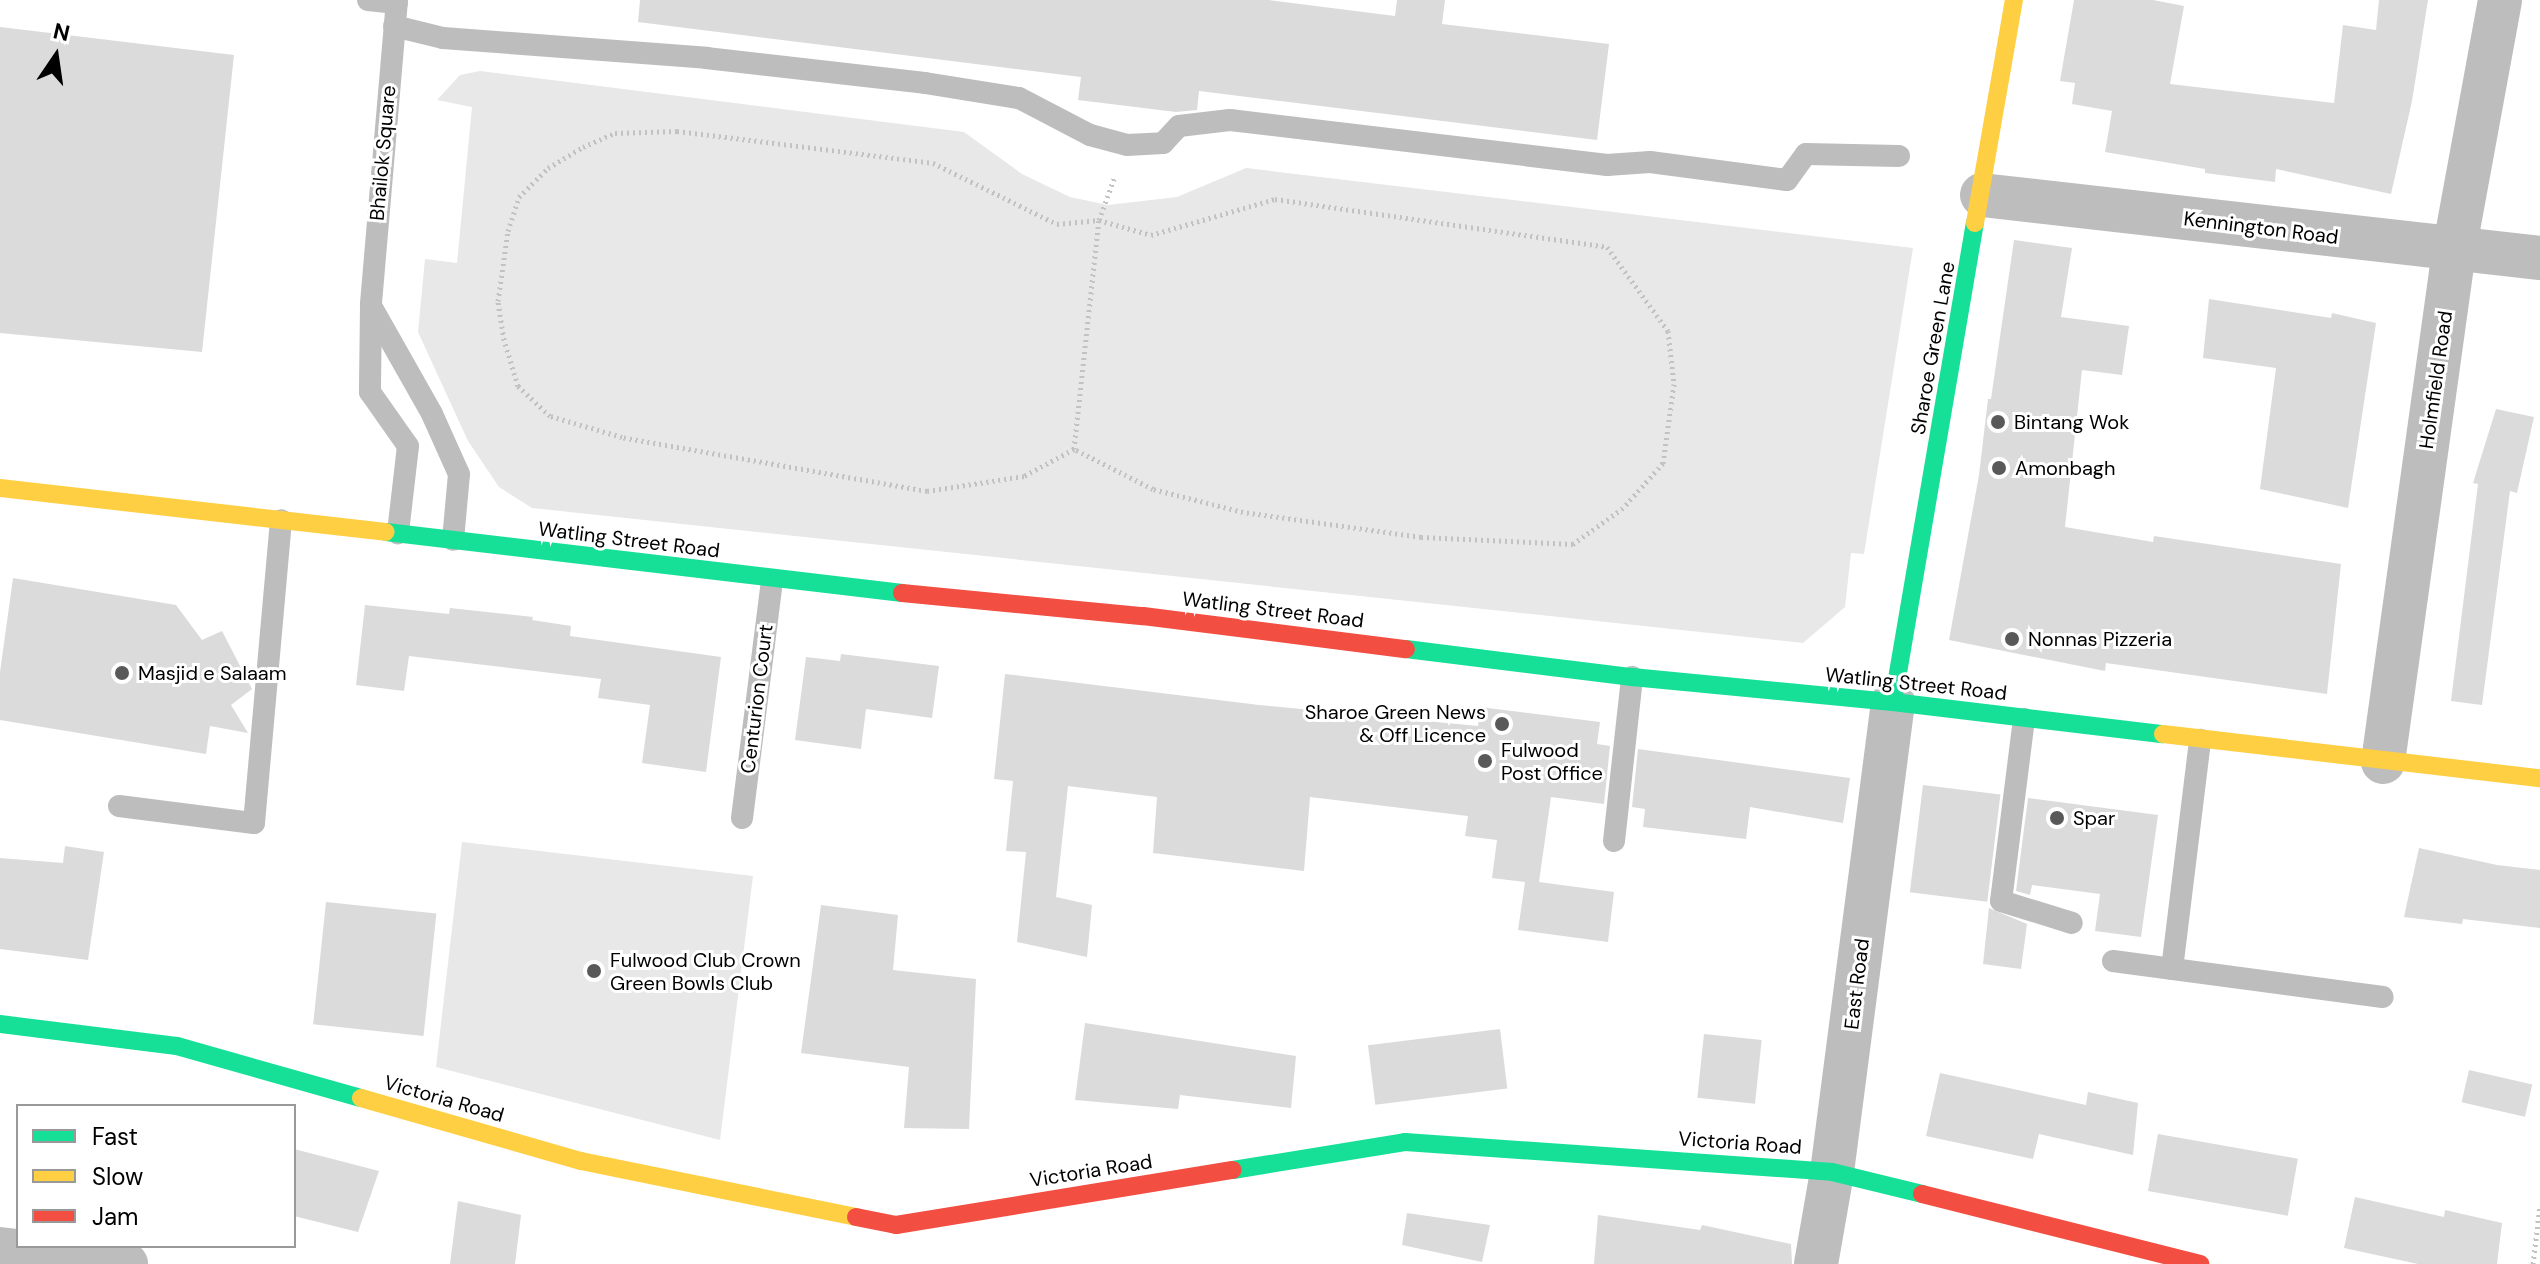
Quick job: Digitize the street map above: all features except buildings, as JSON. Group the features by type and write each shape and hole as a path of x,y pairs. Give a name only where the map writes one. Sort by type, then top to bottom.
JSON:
{"street":[{"name":"Sharoe Green Lane","path":"1893,702 2014,0"},
{"name":"Holmfield Road","path":"2383,762 2454,251 2500,0"},
{"name":"Kennington Road","path":"1982,195 2454,251 2540,258"},
{"name":"Watling Street Road","path":"0,488 398,533 772,580 1143,616 1632,677 1893,702 2383,762 2540,778"},
{"name":"East Road","path":"1816,1264 1832,1172 1893,702"},
{"name":"Victoria Road","path":"0,1024 177,1046 581,1161 896,1225 1405,1142 1832,1172 2200,1264"},
{"path":"0,1249 126,1264"}],"lane":[{"path":"368,0 396,10 443,38 706,58 925,83 1019,98 1090,135 1127,145 1163,143 1179,126 1230,120 1593,163 1650,162 1787,180 1806,154 1899,156"},
{"name":"Bhailok Square","path":"396,10 371,305 370,392 408,446 398,533"},
{"path":"371,305 432,414 459,474 453,540"},
{"path":"119,806 254,823 281,520"},
{"name":"Centurion Court","path":"742,818 772,580"},
{"path":"1614,841 1632,677"},
{"path":"2024,719 2001,901 2072,923"},
{"path":"2172,969 2200,740"},
{"path":"2113,961 2383,997"}],"path":[{"path":"677,131 933,163 1057,224 1099,220 1151,235 1275,199 1607,247 1668,331 1674,384 1663,463 1623,508 1573,544 1421,537 1243,512 1153,489 1074,449 1024,476 927,491 622,437 550,416 518,386 504,340 498,301 508,231 519,197 548,168 615,133 677,131"},
{"path":"1074,449 1099,220 1127,145"},
{"path":"2533,1264 2540,1205"}],"shaded area":[{"path":"480,71 964,132 1022,174 1070,197 1108,205 1177,197 1246,168 1913,248 1864,554 1851,553 1845,607 1803,643 532,508 499,487 468,441 418,332 425,259 457,263 472,107 437,100 460,75"},
{"name":"Fulwood Club Crown Green Bowls Club","path":"462,842 753,876 720,1140 436,1067"}],"traffic: fast":[{"path":"1893,702 1975,223"},
{"path":"386,532 902,593"},
{"path":"1406,649 1632,677 1893,702 2163,734"},
{"path":"0,1024 177,1046 361,1098"},
{"path":"1233,1170 1405,1142 1832,1172 1922,1194"}],"traffic: slow":[{"path":"1975,223 2014,0"},
{"path":"0,488 386,532"},
{"path":"2163,734 2540,778"},
{"path":"361,1098 581,1161 856,1217"}],"traffic: jam":[{"path":"902,593 1143,616 1406,649"},
{"path":"856,1217 896,1225 1233,1170"},
{"path":"1922,1194 2200,1264"}],"place":[{"name":"Bintang Wok","path":"1998,422"},
{"name":"Amonbagh","path":"1999,468"},
{"name":"Nonnas Pizzeria","path":"2012,639"},
{"name":"Masjid e Salaam","path":"122,673"},
{"name":"Sharoe Green News & Off Licence","path":"1502,724"},
{"name":"Fulwood Post Office","path":"1485,761"},
{"name":"Spar","path":"2057,818"},
{"name":"Fulwood Club Crown Green Bowls Club","path":"594,971"}]}
